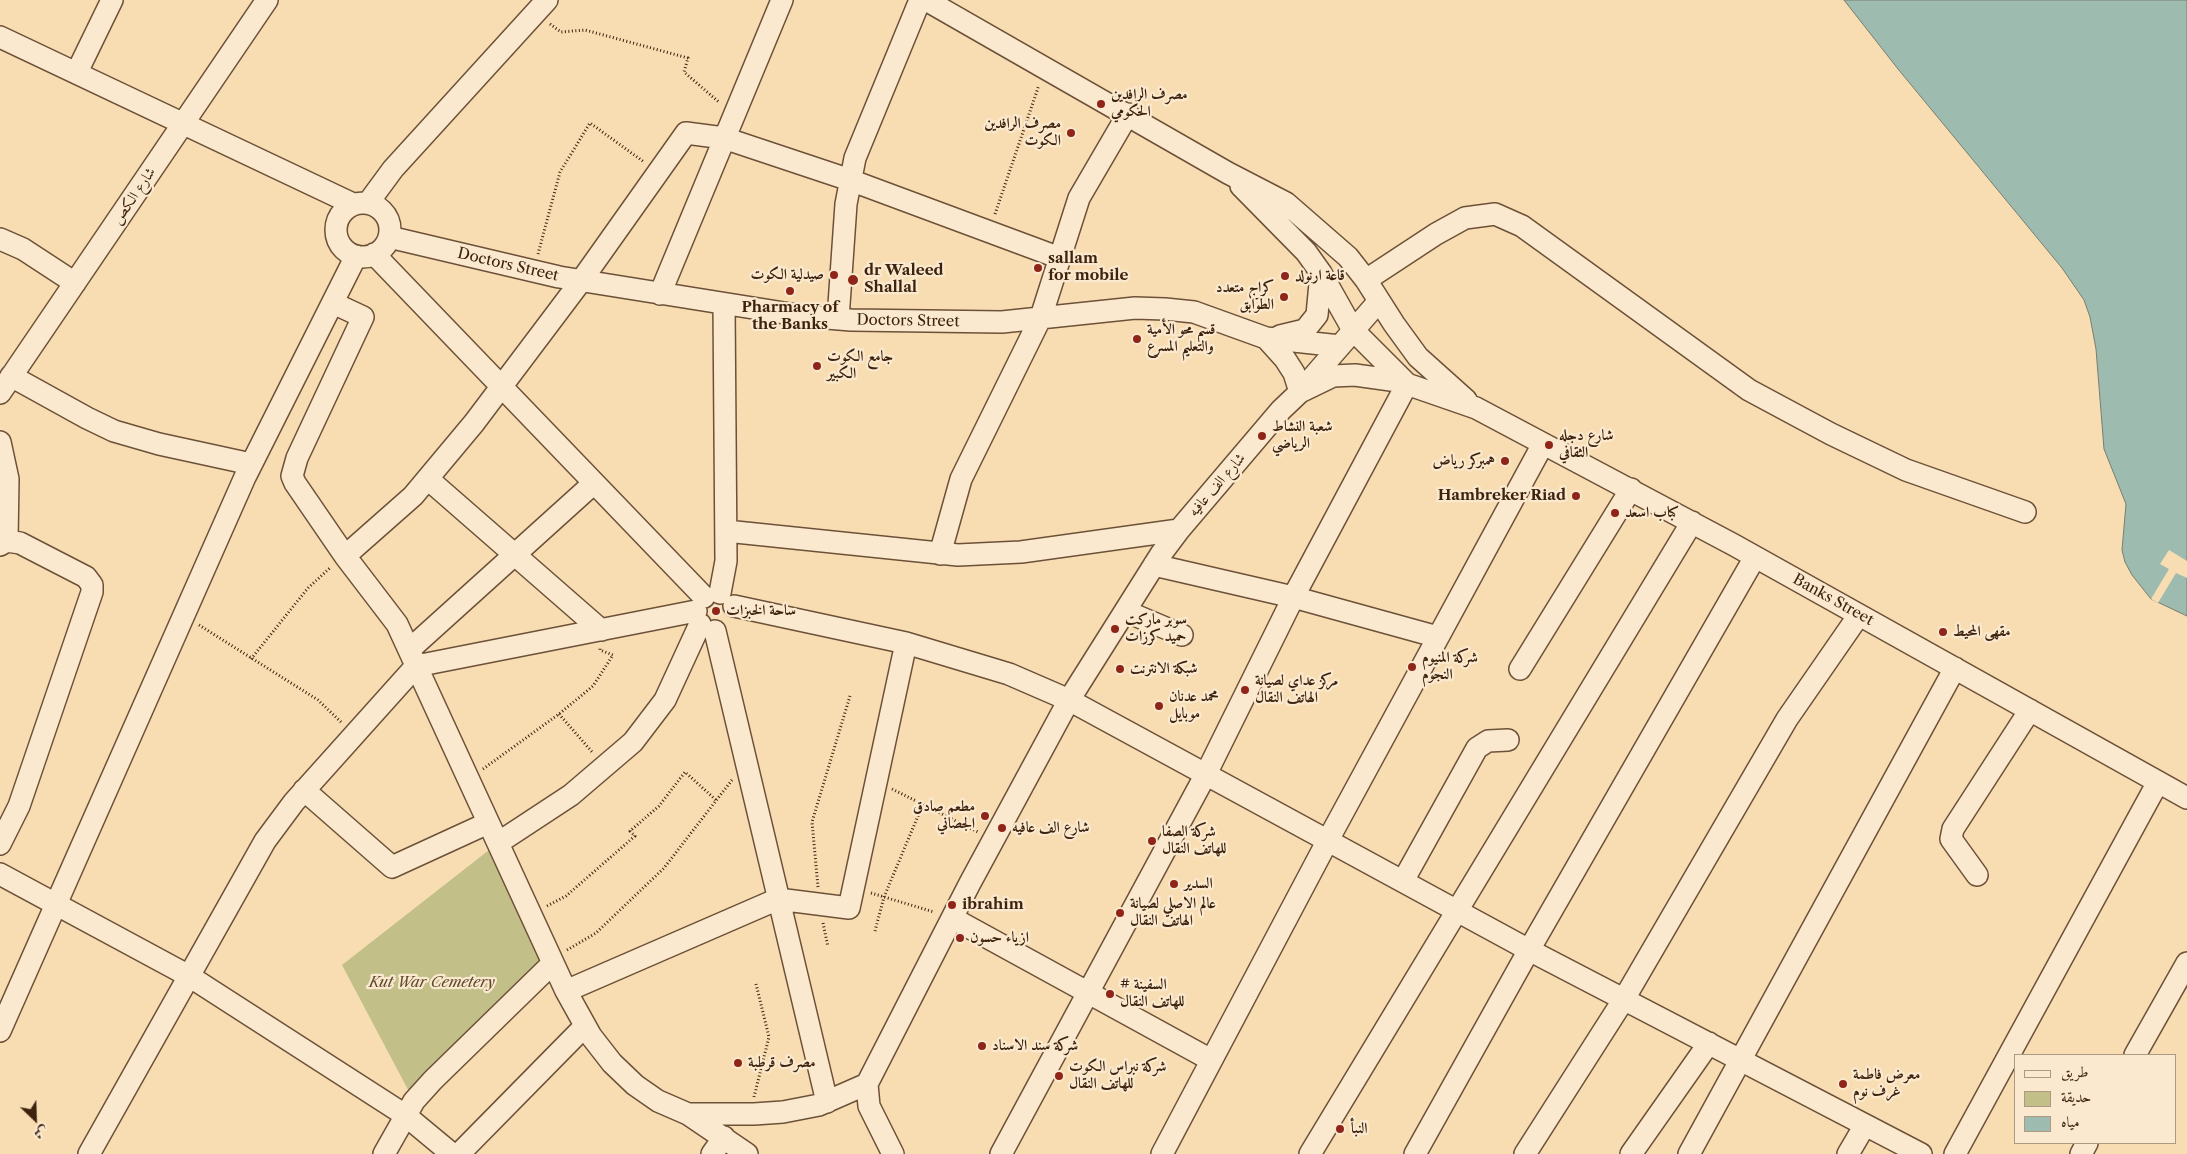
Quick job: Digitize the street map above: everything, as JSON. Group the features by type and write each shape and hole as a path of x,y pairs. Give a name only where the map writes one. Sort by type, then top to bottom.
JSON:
{"street":[{"path":"77,72 112,0"},
{"name":"شارع الكص","path":"6,384 267,0"},
{"path":"660,294 782,0"},
{"path":"838,319 850,180 855,158 920,0"},
{"path":"926,0 1046,67 1228,173 1286,203 1332,242 1366,280 1418,356 1476,408"},
{"path":"542,6 393,169 360,203 340,215 335,232 342,247 365,255 500,386 594,483 712,610 778,899 827,1102"},
{"path":"0,37 360,203 375,205 386,215 390,230 389,237 381,250 365,255 333,303 251,464 0,1031"},
{"path":"940,554 962,479 1041,317 1079,198 1128,114"},
{"path":"345,556 413,496 474,423 500,386 581,281 686,133 724,138 850,180 1060,258"},
{"path":"1228,173 1306,252 1321,272 1347,338 1407,384"},
{"path":"1366,280 1436,234 1465,218 1495,214 1522,226 1749,390 1831,434 1906,470 2025,512"},
{"name":"Doctors Street","path":"389,237 581,281 724,304 838,319 1002,322 1135,308 1165,309 1194,312 1266,338 1347,338"},
{"path":"0,238 23,249 75,283"},
{"path":"1266,338 1305,330 1318,315 1321,272"},
{"name":"شارع الف عافيه","path":"868,1084 993,839 1069,700 1154,565 1179,530 1379,300"},
{"path":"333,303 363,317 297,458 292,476 294,484 345,556 397,624 566,991 585,1026 612,1063 635,1085 658,1101 688,1114 718,1146 747,1154"},
{"path":"498,843 571,796 633,742 665,700 712,610 725,575 724,304"},
{"path":"1266,338 1285,359 1294,373 1300,392 1333,376 1355,375 1398,380 1476,408"},
{"path":"6,384 114,430 159,444 251,464"},
{"path":"1001,1154 1206,774 1293,597 1407,384"},
{"name":"Banks Street","path":"1476,408 1755,556 2187,798"},
{"path":"0,442 8,479 3,543 20,543 86,577 92,585 92,592 19,806 0,844"},
{"path":"1162,1154 1328,840 1543,444"},
{"path":"428,479 601,630"},
{"path":"89,1154 266,841 304,790 354,735 412,658 514,555 594,483"},
{"path":"1520,669 1631,489"},
{"path":"1310,1154 1692,522"},
{"path":"726,531 958,556 1021,552 1179,530"},
{"path":"1416,1154 1529,950 1755,556"},
{"path":"1154,565 1293,597 1438,637"},
{"path":"412,658 601,630 712,610 906,643 1009,674 1069,700 1529,950 1920,1154"},
{"path":"1125,611 1182,635"},
{"path":"1525,1154 1624,999 1787,719 1859,615"},
{"path":"566,991 778,899 849,908 906,643"},
{"path":"1689,1154 1954,668"},
{"path":"1977,875 1951,839 1953,829 2030,710"},
{"path":"1404,881 1477,748 1488,741 1508,740"},
{"path":"1955,1154 2158,782"},
{"path":"304,790 392,867 488,823"},
{"path":"4,880 57,904 189,976 405,1115 452,1154"},
{"path":"952,918 1211,1060"},
{"path":"384,1154 414,1101 552,961"},
{"path":"2137,1054 2187,962"},
{"path":"459,1154 585,1026"},
{"path":"1631,1154 1709,1043"},
{"path":"688,1114 783,1112 827,1102 868,1084 869,1106 893,1154"},
{"path":"1848,1154 1865,1125"}],"path":[{"path":"542,6 561,32 584,30 688,58 684,72 734,114"},
{"path":"989,232 1046,67"},
{"path":"533,271 560,172 590,123 659,172"},
{"path":"251,659 308,588 345,556"},
{"path":"184,615 318,700 354,735"},
{"path":"468,780 559,714 594,686 613,655 600,650 601,630"},
{"path":"828,947 819,904 812,822 850,696"},
{"path":"559,714 605,766"},
{"path":"552,961 596,933 664,868 736,775 748,769"},
{"path":"530,914 566,896 635,836 630,831 659,806 685,772 716,800"},
{"path":"876,781 993,839"},
{"path":"875,931 884,897 923,804"},
{"path":"853,888 952,918"},
{"path":"750,1114 769,1037 756,984"}],"green space":[{"name":"Kut War Cemetery","path":"498,843 553,963 414,1101 342,965"}],"water":[{"path":"1844,0 2187,0 2187,616 2151,599 2132,575 2125,562 2122,550 2126,504 2104,449 2096,349 2090,317 2084,300 2062,268 1898,69"}],"pier":[{"path":"2169,550 2187,561 2187,578 2176,573 2158,603 2151,599 2169,569 2160,564"}],"place":[{"name":"مصرف الرافدين الحكومي","path":"1101,104"},
{"name":"مصرف الرافدين الكوت","path":"1071,133"},
{"name":"sallam for mobile","path":"1038,268"},
{"name":"صيدلية الكوت","path":"834,275"},
{"name":"قاعة ارنولد","path":"1285,276"},
{"name":"dr Waleed Shallal","path":"853,280"},
{"name":"Pharmacy of the Banks","path":"790,291"},
{"name":"كراج متعدد الطوابق","path":"1284,297"},
{"name":"قسم محو الأمية والتعليم المسرع","path":"1137,339"},
{"name":"جامع الكوت الكبير","path":"817,366"},
{"name":"شعبة النشاط الرياضي","path":"1262,436"},
{"name":"شارع دجله الثقافي","path":"1549,445"},
{"name":"همبركر رياض","path":"1505,461"},
{"name":"Hambreker Riad","path":"1576,496"},
{"name":"كباب اسعد","path":"1615,513"},
{"name":"ساحة الخبزات","path":"716,611"},
{"name":"سوبر ماركت حميد كرزات","path":"1115,629"},
{"name":"مقهى المحيط","path":"1943,632"},
{"name":"شركة المنيوم النجوم","path":"1412,667"},
{"name":"شبكة الانترنت","path":"1120,669"},
{"name":"مركز عداي لصيانة الهاتف النقال","path":"1245,690"},
{"name":"محمد عدنان موبايل","path":"1159,706"},
{"name":"مطعم صادق الجصاني","path":"985,816"},
{"name":"شارع الف عافيه","path":"1002,828"},
{"name":"شركة الصفا للهاتف النقال","path":"1152,841"},
{"name":"السدير","path":"1174,884"},
{"name":"ibrahim","path":"952,905"},
{"name":"عالم الاصلي لصيانة الهاتف النقال","path":"1120,913"},
{"name":"ازياء حسون","path":"960,938"},
{"name":"# السفينة للهاتف النقال","path":"1110,994"},
{"name":"شركة سند الاسناد","path":"982,1046"},
{"name":"مصرف قرطبة","path":"738,1063"},
{"name":"شركة نبراس الكوت للهاتف النقال","path":"1059,1076"},
{"name":"معرض فاطمة غرف نوم","path":"1843,1084"},
{"name":"النبأ","path":"1340,1129"}]}
